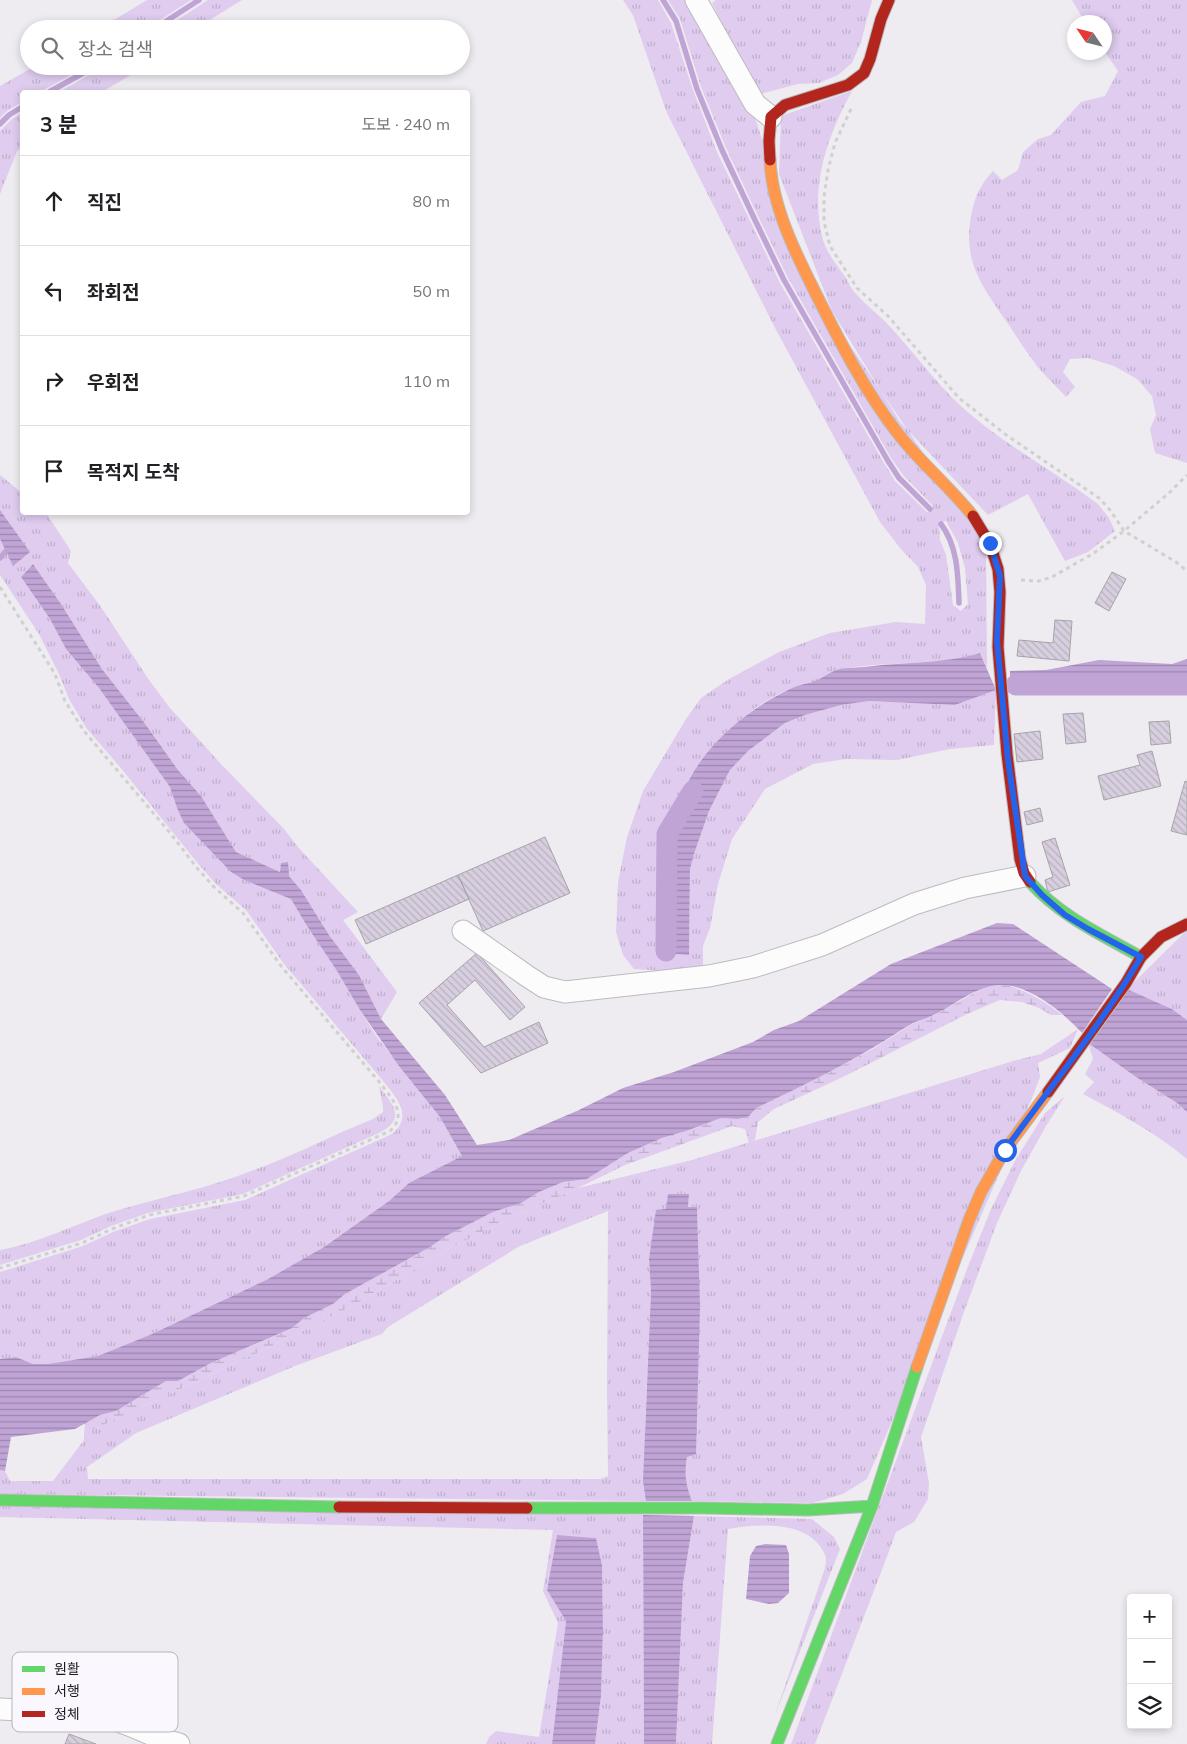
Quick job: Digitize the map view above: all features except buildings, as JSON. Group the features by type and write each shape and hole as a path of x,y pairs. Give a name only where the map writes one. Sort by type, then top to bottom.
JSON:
{"street":[{"path":"696,0 755,104 771,117"},
{"path":"889,0 864,73 848,85 828,93 804,98 785,105 771,117 768,146 777,197 791,240 848,358 880,409 913,452 958,497 980,525 990,543 1000,576 997,641 1004,700 1008,760 1025,876 1042,895 1065,915 1141,957"},
{"path":"463,931 527,976 544,986 565,992 709,976 753,967 822,945 914,904 965,888 1025,876"},
{"path":"777,1744 872,1506 910,1387 981,1192 1005,1150 1086,1041 1126,983 1141,957 1161,937 1187,924"},
{"path":"0,1500 382,1508 703,1508 808,1510 872,1506"},
{"path":"144,1732 166,1741 180,1744"}],"path":[{"path":"864,73 861,86 835,143 824,197 824,222 830,246 857,288 888,316 959,398 1005,434 1099,498 1110,510 1124,531 1176,562 1187,571"},
{"path":"1000,576 1026,581 1039,581 1052,577 1094,553 1124,531 1187,475"},
{"path":"0,587 55,674 65,701 84,731 197,868 214,887 243,913 281,966 381,1084 392,1099 399,1116 397,1125 390,1131 244,1196 149,1215 82,1243 0,1268"}],"green space":[{"path":"147,0 191,0 160,20 114,20"},
{"path":"208,0 242,0 210,20 177,20"},
{"path":"623,0 658,0 671,23 693,90 717,152 780,283 895,481 927,512 932,511 933,506 903,475 891,458 788,278 758,216 726,148 701,87 680,19 668,0 689,0 757,123 802,275 986,545 987,668 980,653 945,660 873,665 834,671 816,681 795,687 760,705 727,732 699,764 681,799 665,873 664,926 674,937 674,954 689,955 690,869 709,811 730,770 748,751 785,723 841,705 869,701 955,705 996,690 994,745 950,749 897,760 846,759 813,764 765,789 732,839 718,884 710,928 703,946 703,969 667,971 634,969 623,955 616,932 618,882 627,837 643,791 686,719 701,698 729,679 779,652 830,633 896,622 925,624 926,585 918,567 880,522 774,326 666,111 633,15","holes":["946,521 958,543 965,568 968,604 961,611 953,605 946,555 940,540 939,523"]},
{"path":"716,0 872,0 861,42 852,63 838,75 819,83 798,84 756,95 712,3"},
{"path":"1072,0 1187,0 1187,463 1155,453 1150,429 1156,415 1152,396 1137,379 1114,366 1088,358 1070,359 1063,372 1075,387 1066,397 1040,370 1026,351 990,298 976,272 972,259 969,229 977,194 985,180 993,171 1002,180 1018,170 1023,152 1038,139 1051,135 1081,102 1105,96 1118,71 1110,60 1112,60 1112,15 1081,15"},
{"path":"20,75 71,75 44,90 20,90 20,103 0,118 0,86"},
{"path":"89,75 131,75 105,90 63,90"},
{"path":"852,91 829,143 820,179 819,217 823,241 828,251 854,292 890,326 960,406 1002,438 1098,504 1109,518 1115,531 1088,552 1065,561 1028,494 988,515 900,422 832,311 779,174 781,116"},
{"path":"20,114 20,149 17,151 0,194 0,131"},
{"path":"0,475 20,491 20,515 47,515 71,551 68,563 101,607 149,680 170,708 284,829 298,847 358,912 343,920 397,992 381,1019 359,975 329,935 301,890 289,876 236,852 201,796 178,770 102,669 33,564 21,577 50,619 66,649 99,688 170,787 177,808 231,872 244,880 291,898 377,1037 440,1117 462,1156 409,1183 389,1201 324,1247 268,1279 152,1334 99,1356 48,1364 33,1364 16,1357 0,1359 0,1272 83,1246 113,1232 150,1219 245,1200 392,1134 402,1121 402,1114 398,1102 389,1089 284,964 246,910 217,885 200,866 87,729 69,699 39,634 0,575 0,539 13,565 29,552 0,510"},
{"path":"1187,930 1187,1020 1172,1009 1127,989"},
{"path":"1001,984 1033,996 1062,1015 1051,1015 1022,1002 1000,1000 967,1014 845,1076 774,1109 758,1122 755,1140 749,1143 745,1129 732,1126 625,1165 448,1249 361,1301 299,1333 84,1434 85,1423 100,1415 116,1411 166,1381 178,1381 211,1363 292,1328 304,1318 333,1304 345,1294 430,1247 446,1236 493,1212 521,1203 539,1192 563,1182 587,1179 628,1153 662,1138 721,1118 738,1119 756,1108 832,1071 876,1047 912,1024 937,1014 986,986"},
{"path":"1078,1029 1070,1048 1038,1063 1040,1077 1032,1098 867,1479 843,1494 813,1503 692,1501 686,1483 685,1470 697,1372 699,1274 697,1208 688,1207 689,1194 669,1194 666,1209 649,1259 651,1291 645,1429 646,1501 0,1494 0,1470 5,1471 10,1481 53,1481 84,1440 84,1434 299,1333 361,1301 448,1249 519,1214 578,1188 692,1160 1041,1054","holes":["608,1211 608,1476 600,1479 88,1479 87,1467 136,1433 295,1366 382,1334 388,1327 520,1246"]},
{"path":"1088,1043 1177,1103 1187,1112 1187,1159 1150,1132 1083,1094 1094,1082 1085,1074 1093,1059"},
{"path":"379,1086 393,1106 395,1117 388,1128 379,1133 243,1194 148,1213 111,1226 81,1240 0,1265 0,1250 44,1238 115,1211 237,1176 284,1158 373,1119 383,1112"},
{"path":"1065,1096 1021,1171 997,1223 921,1437 929,1483 928,1499 914,1522 896,1532 815,1744 791,1744 991,1209 1016,1159 1045,1113"},
{"path":"0,1506 643,1515 644,1744 595,1744 601,1696 603,1630 602,1565 596,1538 557,1535 547,1590 566,1621 552,1744 486,1744 489,1737 496,1731 539,1737 558,1623 543,1591 553,1530 0,1517"},
{"path":"694,1516 812,1519 834,1537 840,1549 774,1718 824,1571 826,1557 819,1545 811,1537 789,1528 751,1526 728,1529 712,1744 676,1744 683,1583"}],"shaded area":[{"path":"0,510 30,552 13,566 0,539"},
{"path":"33,564 102,669 178,770 201,796 236,852 280,872 281,863 288,862 289,876 301,890 329,935 359,975 381,1019 445,1095 477,1145 509,1140 579,1110 623,1088 674,1072 753,1042 774,1030 799,1021 891,964 997,923 1013,924 1112,989 1082,1033 1055,1008 1033,994 1010,986 999,985 983,988 938,1013 913,1023 831,1071 756,1108 749,1116 738,1119 721,1118 662,1138 628,1153 587,1179 563,1182 539,1192 521,1203 493,1212 446,1236 430,1247 345,1294 333,1304 304,1318 292,1328 211,1363 178,1381 166,1381 116,1411 100,1415 75,1429 11,1437 5,1471 0,1470 0,1359 16,1357 33,1364 48,1364 98,1356 152,1334 268,1279 324,1247 389,1201 409,1183 462,1156 440,1117 399,1066 360,1010 291,899 244,880 231,872 184,823 170,787 99,688 66,649 50,619 21,577"},
{"path":"980,653 996,690 955,705 869,701 841,705 785,723 748,751 730,770 709,811 690,869 689,955 674,954 674,937 666,936 662,911 663,884 670,844 681,798 689,780 699,763 726,733 774,697 837,670 937,661"},
{"path":"1187,659 1187,682 1169,679 1154,680 1134,685 1113,682 1067,683 1029,688 1010,688 1010,671 1046,670 1099,660 1172,664"},
{"path":"1127,989 1172,1009 1187,1020 1187,1112 1177,1103 1088,1043"},
{"path":"668,1194 689,1194 688,1207 697,1207 700,1306 696,1454 687,1457 686,1469 687,1485 692,1501 646,1501 643,1481 651,1291 649,1259 656,1210 666,1209"},
{"path":"643,1515 694,1516 683,1583 676,1744 644,1744"},
{"path":"557,1535 596,1538 602,1565 601,1696 595,1744 552,1744 566,1621 547,1590"},
{"path":"765,1544 786,1545 789,1554 789,1593 778,1603 769,1604 746,1599 750,1556 756,1546"}],"waterway":[{"path":"168,20 199,0"},
{"path":"663,0 676,21 697,89 722,150 784,280 888,461 899,478 930,509"},
{"path":"53,90 80,75"},
{"path":"0,124 20,108"},
{"path":"941,524 947,533 954,552 959,603"},
{"path":"0,558 6,551"},
{"path":"1016,685 1187,685"},
{"path":"666,951 667,834 693,791"}],"traffic: fast":[{"path":"1030,882 1068,915 1141,957"},
{"path":"777,1744 872,1506 917,1367"},
{"path":"0,1500 339,1507"},
{"path":"527,1508 808,1510 872,1506"}],"traffic: slow":[{"path":"770,160 775,196 794,249 855,369 899,435 973,516"},
{"path":"917,1367 969,1220 981,1192 1005,1150 1048,1092"}],"traffic: jam":[{"path":"770,160 771,117 785,105 848,85 864,73 889,0"},
{"path":"973,516 990,544 998,569 1000,592 998,647 1007,754 1020,859 1024,873 1030,882"},
{"path":"1048,1092 1126,983 1141,957 1161,937 1187,924"},
{"path":"339,1507 527,1508"}],"route":[{"path":"990,543 1000,576 997,641 1004,700 1008,760 1025,876 1042,895 1065,915 1141,957 1126,983 1086,1041 1005,1150"}]}
